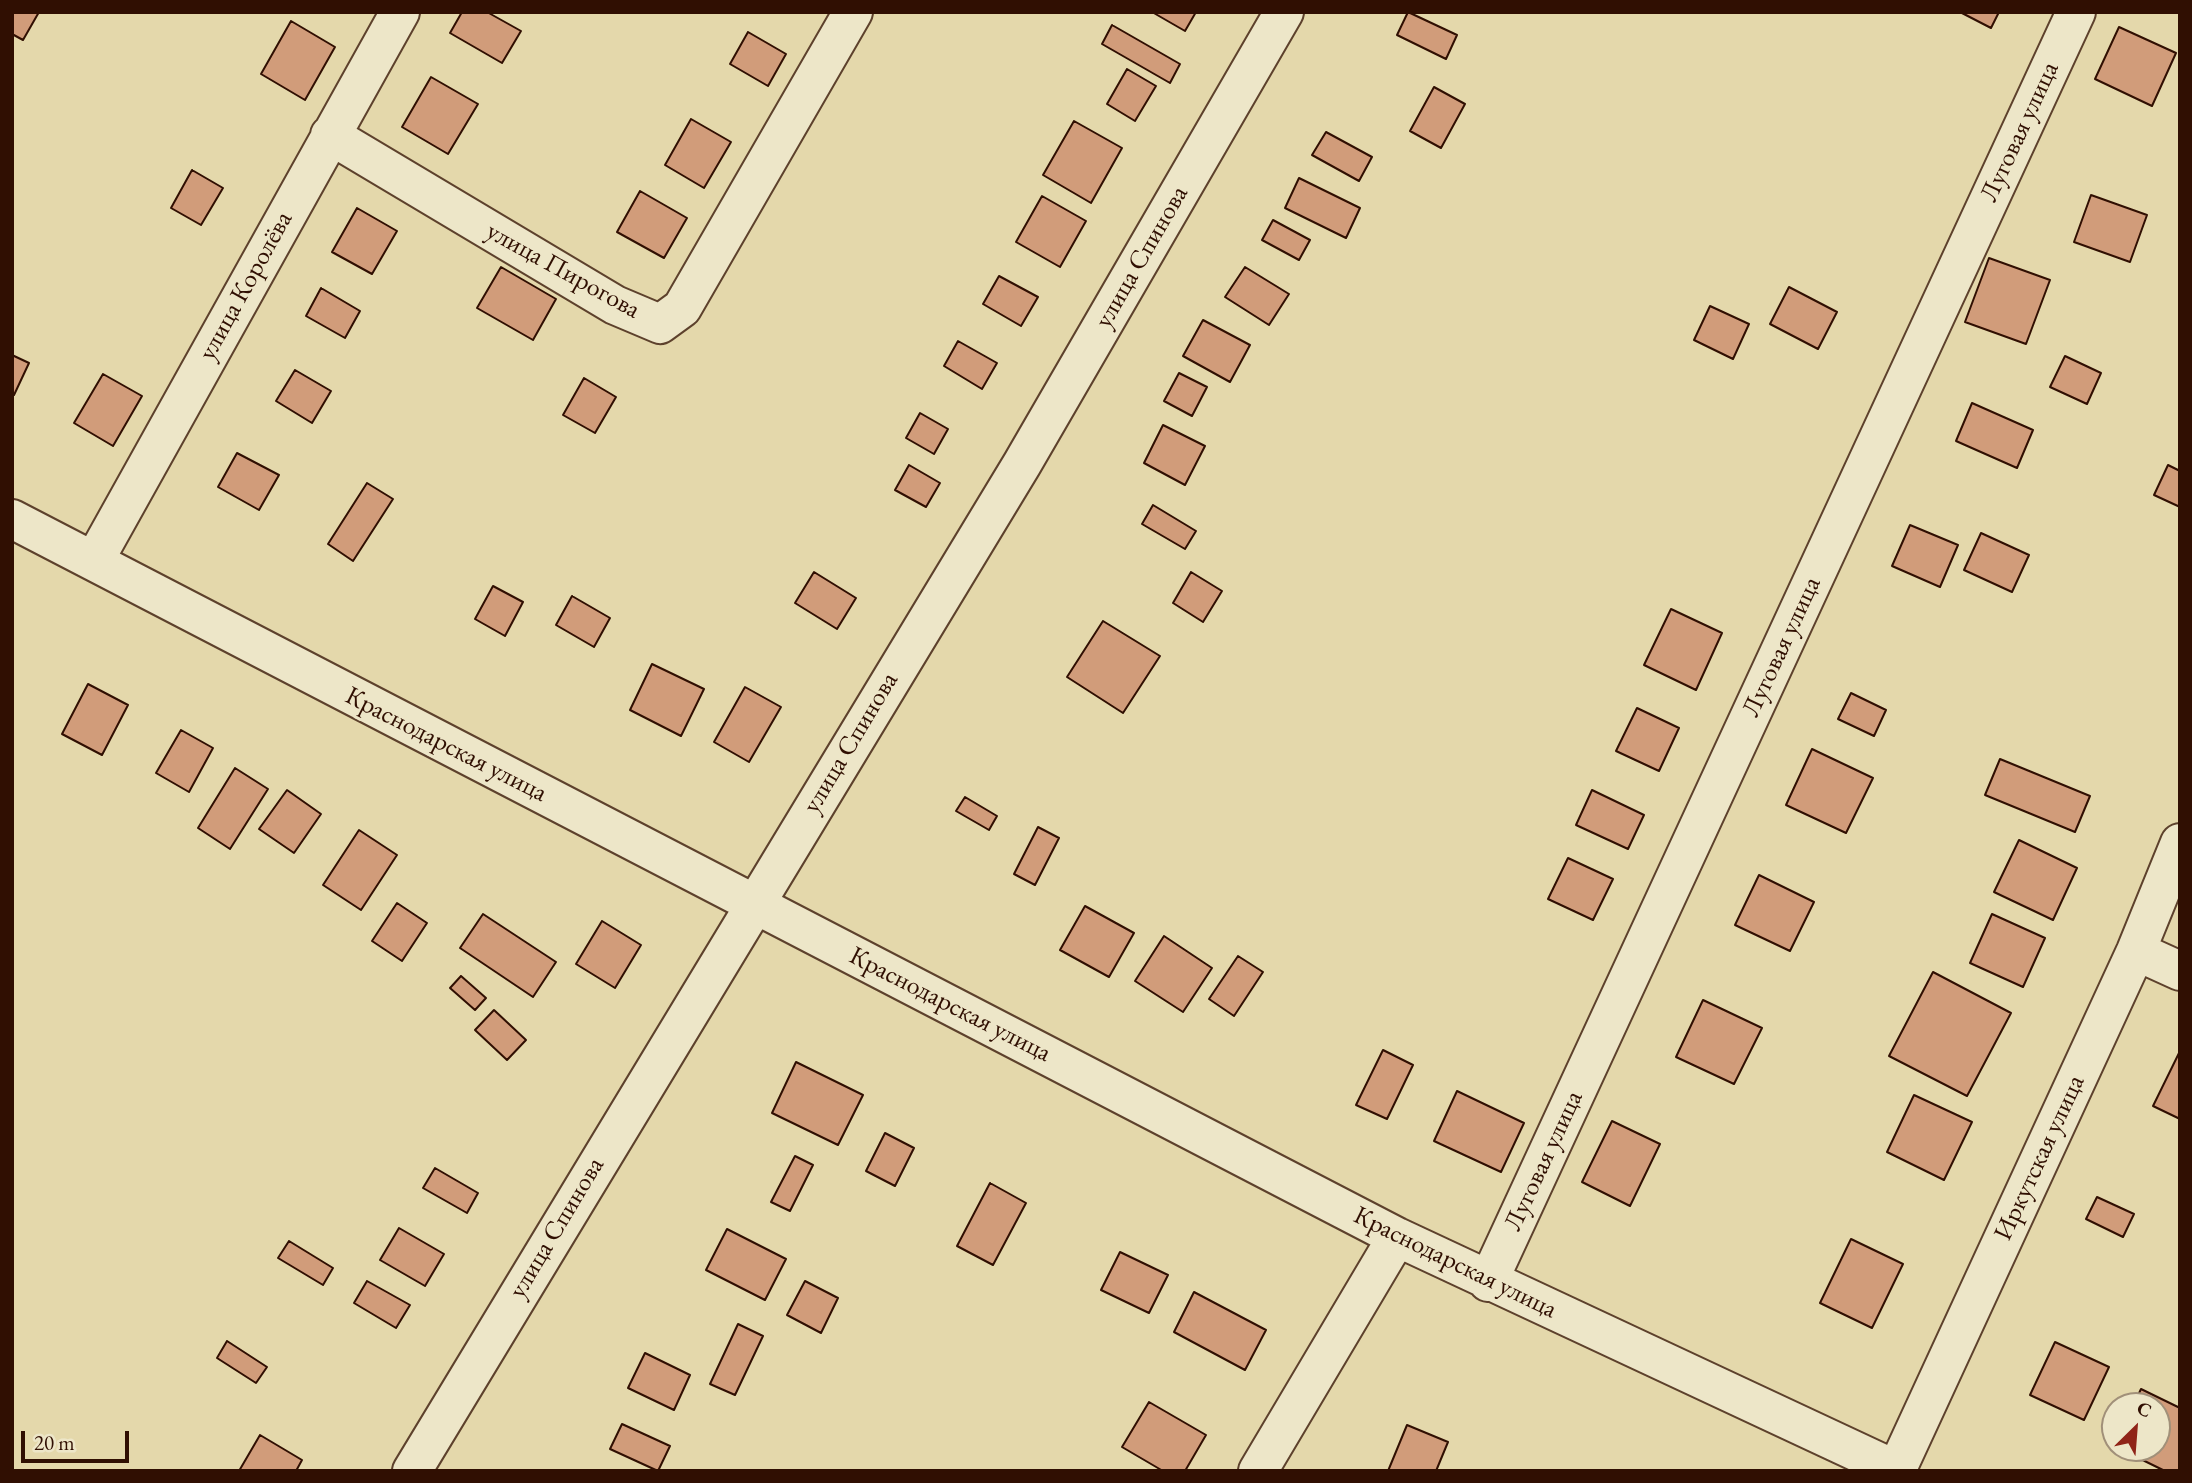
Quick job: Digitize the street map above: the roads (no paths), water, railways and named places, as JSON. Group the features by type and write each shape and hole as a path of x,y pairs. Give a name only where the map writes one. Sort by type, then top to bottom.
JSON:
{"street":[{"name":"улица Королёва","path":"94,561 400,12"},
{"name":"улица Пирогова","path":"330,135 615,305 660,324 682,308 853,12"},
{"name":"улица Спинова","path":"412,1471 753,904 1022,464 1284,12"},
{"name":"Луговая улица","path":"1488,1282 2076,12"},
{"name":"Краснодарская улица","path":"12,519 1397,1237 1488,1282 1897,1470"},
{"name":"Иркутская улица","path":"1897,1470 2136,951 2180,843"},
{"path":"2136,951 2180,971"},
{"path":"1258,1471 1397,1237"}]}
